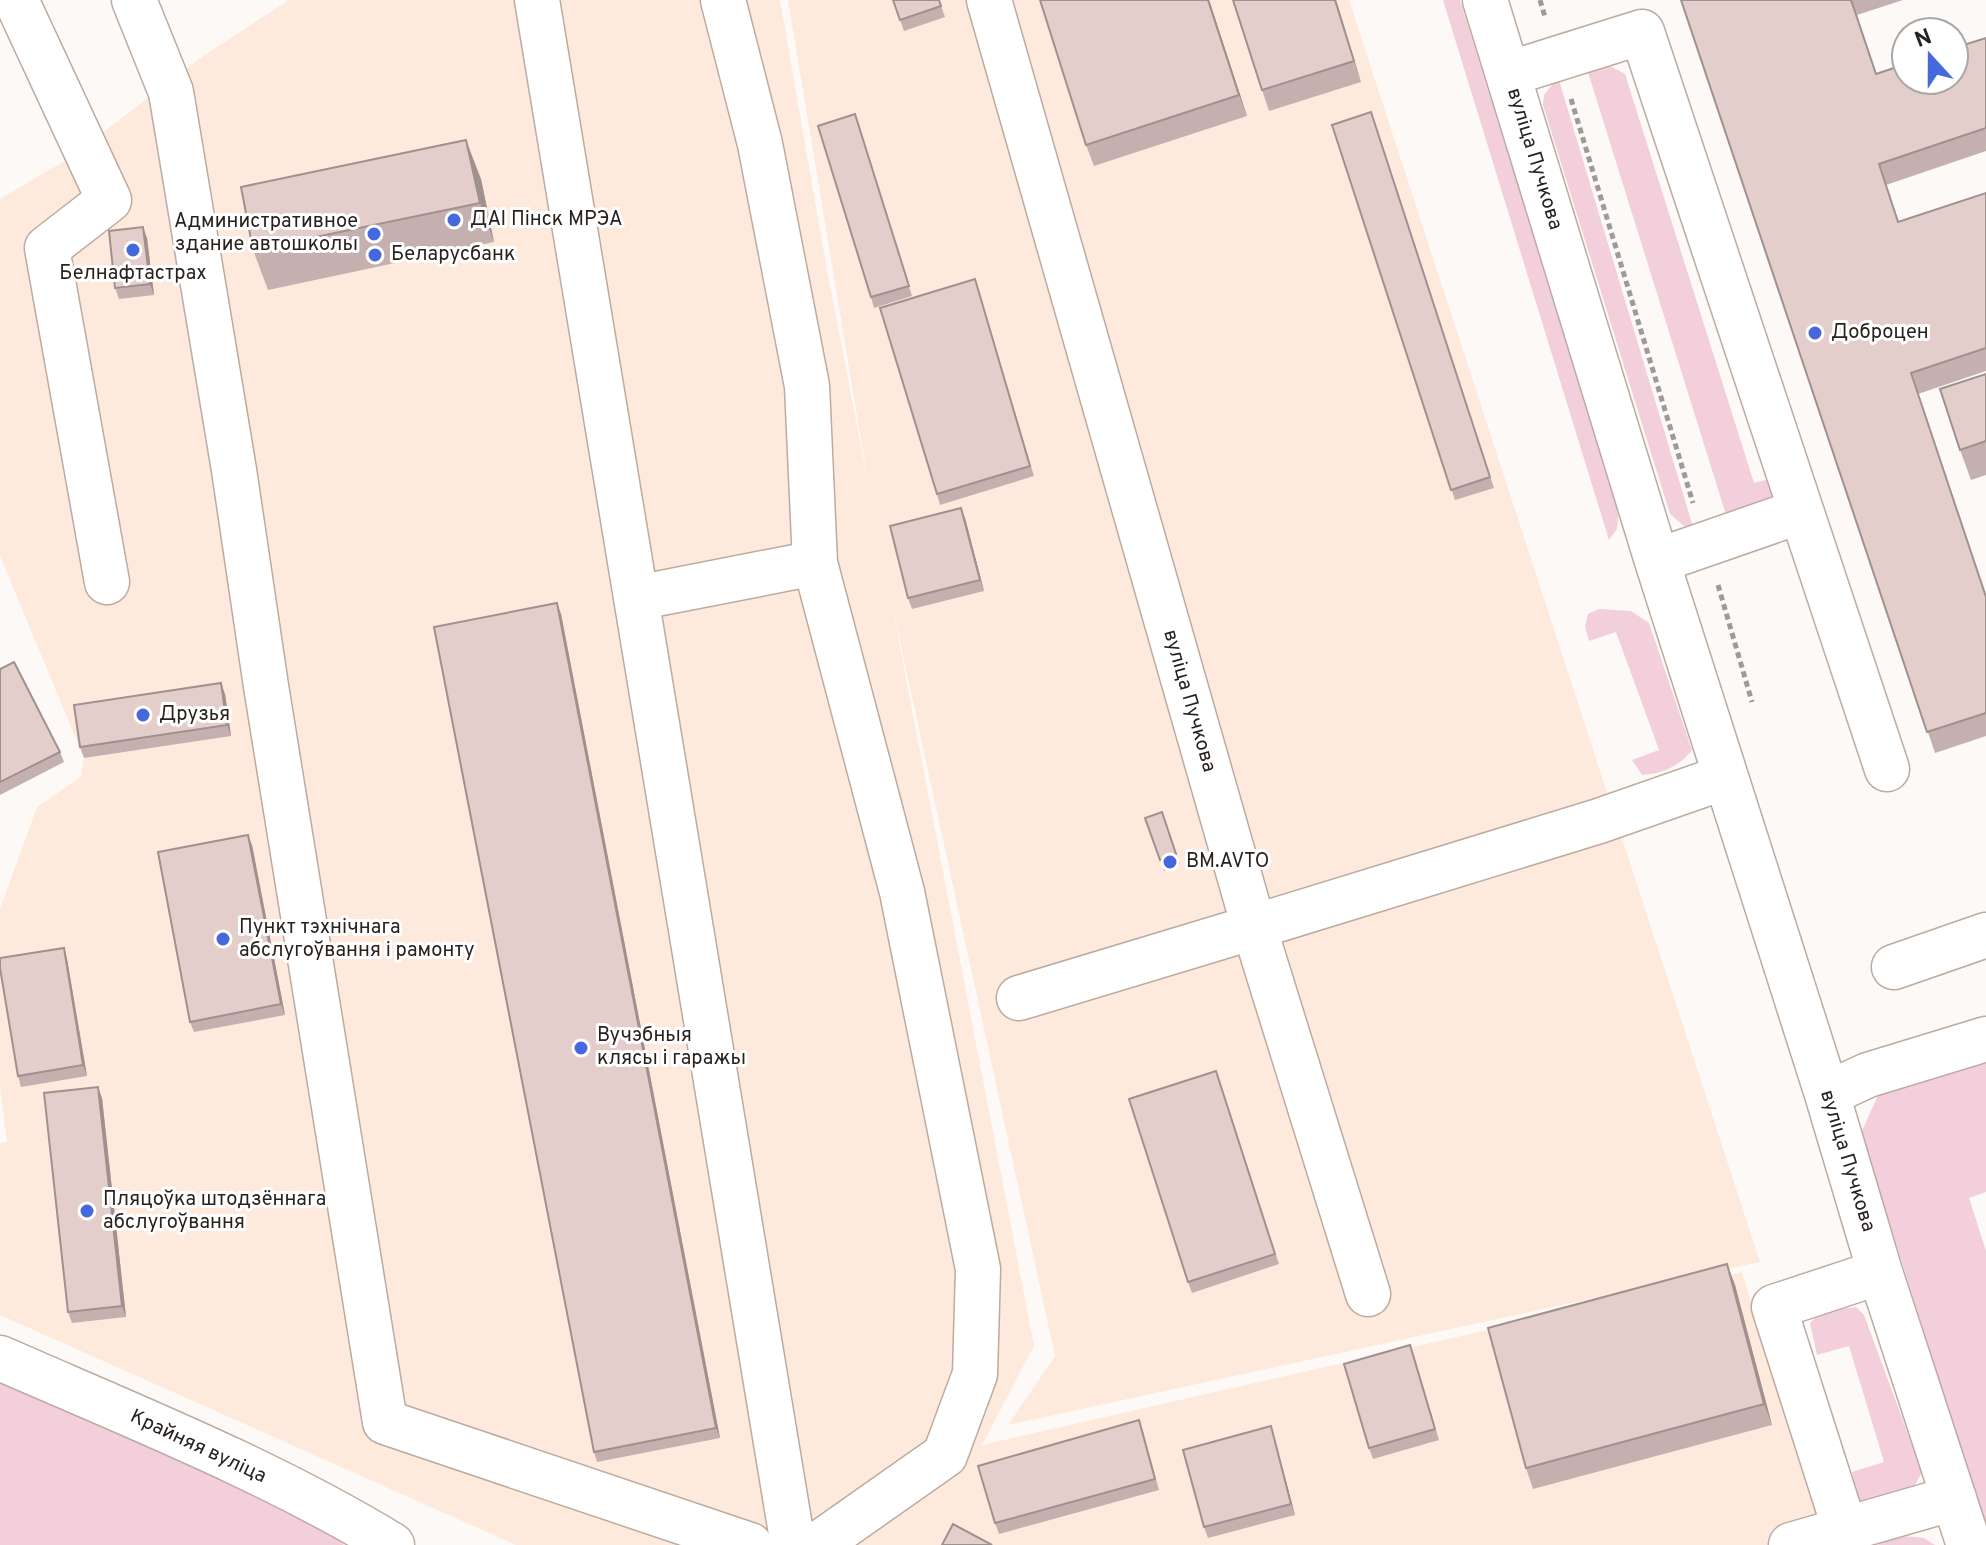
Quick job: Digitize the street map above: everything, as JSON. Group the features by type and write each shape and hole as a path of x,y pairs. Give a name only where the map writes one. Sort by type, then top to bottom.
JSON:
{"street":[{"path":"16,0 109,200 47,248 107,582"},
{"path":"134,0 171,92 385,1422 750,1545"},
{"path":"537,0 793,1545"},
{"path":"723,0 760,144 807,386 815,563 902,892 978,1269 975,1374 945,1455 817,1545"},
{"name":"вуліца Пучкова","path":"989,0 1254,927 1368,1294"},
{"name":"вуліца Пучкова","path":"1485,0 1657,561 1969,1545"},
{"path":"1508,74 1642,32 1887,769"},
{"path":"1657,561 1801,511"},
{"path":"636,598 815,563"},
{"path":"1019,998 1599,821 1725,777"},
{"path":"1894,967 1986,935"},
{"path":"1827,1094 1868,1075 1986,1039"},
{"path":"1848,1537 1774,1307 1880,1272"},
{"name":"Крайняя вуліца","path":"0,1358 317,1503 392,1545"},
{"path":"1791,1545 1848,1537 1954,1498"}],"path":[{"path":"1540,0 1754,709"}],"shaded area":[{"path":"289,0 780,0 869,488 788,0 1349,0 1760,1262 1008,1425 1055,1356 891,600 1034,1346 982,1445 1742,1272 1827,1545 516,1545 0,1315 0,1143 7,1142 0,1086 0,909 37,807 81,777 84,758 0,556 0,199 68,159 203,56"},
{"path":"1443,0 1460,0 1619,510 1617,529 1609,540"},
{"path":"1612,67 1625,74 1754,483 1773,478 1786,492 1727,518 1587,69"},
{"path":"1558,77 1693,527 1684,526 1670,514 1543,105 1544,95"},
{"path":"1599,609 1631,611 1649,623 1692,750 1670,768 1642,775 1632,760 1659,750 1616,632 1589,641 1585,626 1588,614"},
{"path":"1986,1057 1986,1192 1969,1198 1986,1251 1986,1528 1861,1133 1880,1091"},
{"path":"1856,1307 1864,1315 1922,1472 1913,1489 1864,1510 1852,1472 1884,1462 1849,1346 1817,1355 1810,1323 1823,1311"},
{"path":"0,1377 328,1530 344,1545 0,1545"},
{"path":"1891,1535 1924,1538 1935,1545 1878,1545"}],"building":[{"path":"893,0 939,0 941,6 900,20"},
{"path":"1040,0 1208,0 1239,95 1086,145"},
{"path":"1233,0 1335,0 1354,61 1262,90"},
{"path":"1681,0 1851,0 1876,74 1890,69 1890,96 1970,96 1970,43 1986,38 1986,128 1879,164 1898,222 1986,193 1986,348 1911,373 1986,597 1986,713 1927,732"},
{"path":"1371,112 1490,477 1451,490 1332,125"},
{"path":"855,114 909,286 871,297 818,126"},
{"path":"466,140 480,203 253,250 241,187"},
{"path":"143,227 150,284 115,288 109,231"},
{"path":"975,279 1030,466 937,494 880,308"},
{"path":"1986,374 1986,441 1960,450 1940,389"},
{"path":"961,508 980,580 908,598 890,526"},
{"name":"Вучэбныя клясы і гаражы","path":"557,603 716,1428 594,1452 434,627"},
{"path":"14,662 60,752 0,782 0,669"},
{"path":"221,683 227,725 80,747 74,705"},
{"path":"1162,812 1176,854 1160,860 1145,818"},
{"name":"Пункт тэхнічнага абслугоўвання і рамонту","path":"248,835 281,1004 190,1022 158,852"},
{"path":"64,948 83,1065 18,1076 0,958"},
{"path":"1216,1071 1275,1254 1188,1282 1129,1099"},
{"name":"Пляцоўка штодзённага абслугоўвання","path":"98,1087 122,1306 68,1312 44,1093"},
{"path":"1727,1264 1764,1404 1526,1468 1488,1328"},
{"path":"1410,1345 1435,1429 1369,1448 1344,1364"},
{"path":"1139,1420 1155,1479 995,1523 978,1466"},
{"path":"1271,1426 1291,1504 1204,1527 1183,1450"},
{"path":"953,1524 992,1545 942,1545"}],"place":[{"name":"ДАІ Пінск МРЭА","path":"454,220"},
{"name":"Административное здание автошколы","path":"374,234"},
{"name":"Белнафтастрах","path":"133,250"},
{"name":"Беларусбанк","path":"375,255"},
{"name":"Доброцен","path":"1815,333"},
{"name":"Друзья","path":"143,715"},
{"name":"BM.AVTO","path":"1170,862"},
{"name":"Пункт тэхнічнага абслугоўвання і рамонту","path":"223,939"},
{"name":"Вучэбныя клясы і гаражы","path":"581,1048"},
{"name":"Пляцоўка штодзённага абслугоўвання","path":"87,1211"}]}
